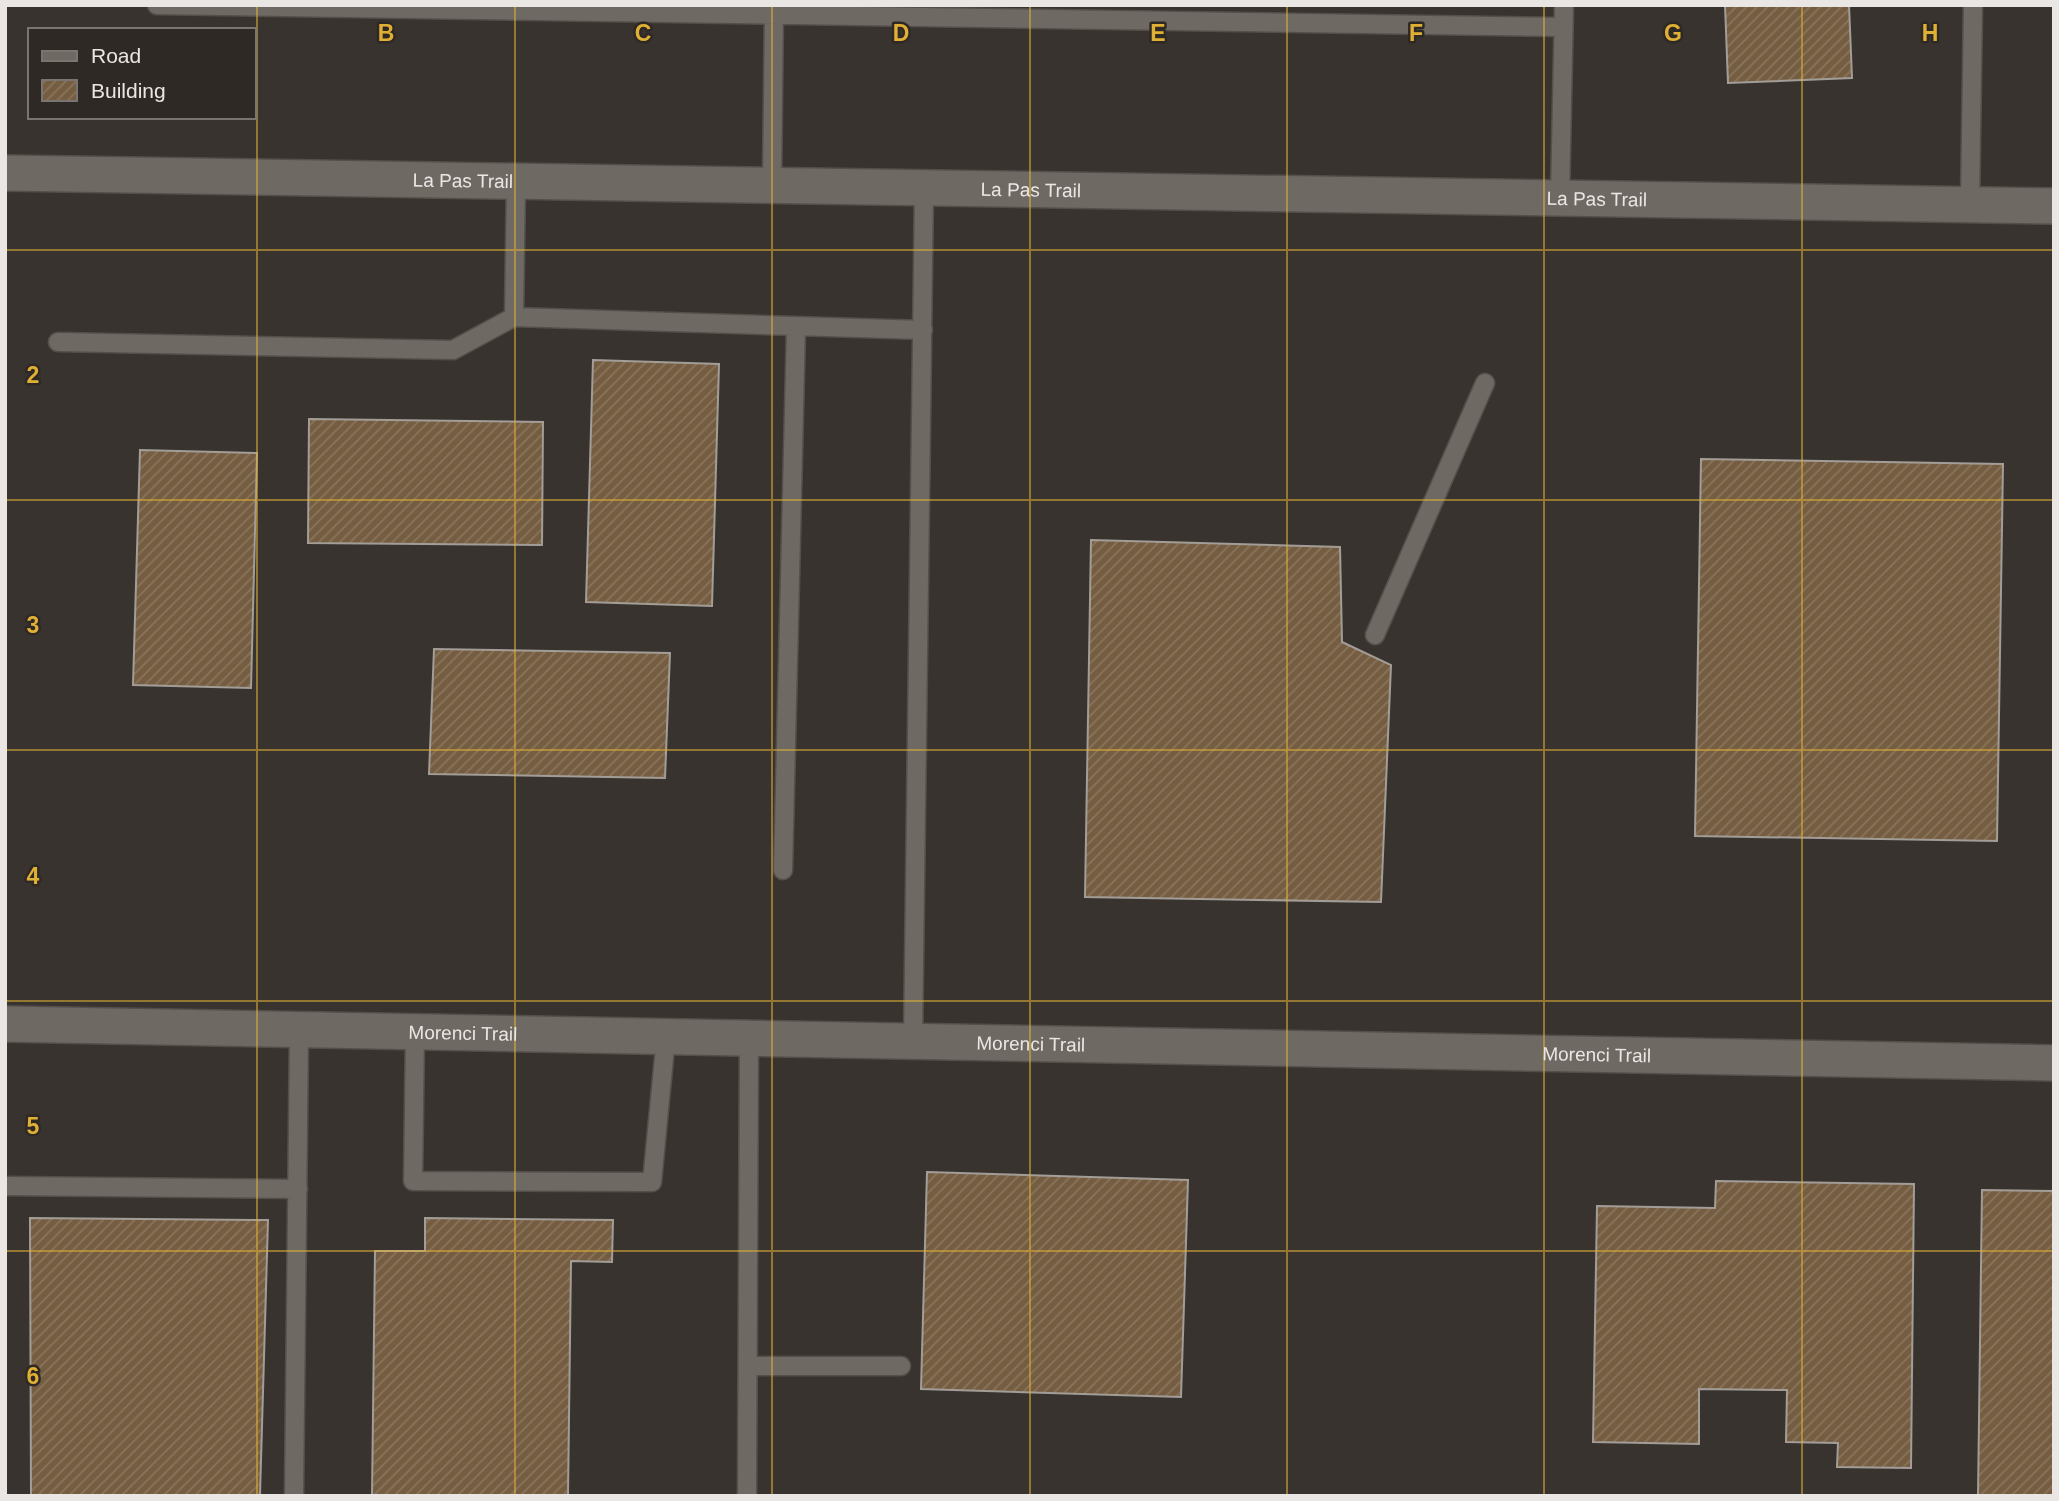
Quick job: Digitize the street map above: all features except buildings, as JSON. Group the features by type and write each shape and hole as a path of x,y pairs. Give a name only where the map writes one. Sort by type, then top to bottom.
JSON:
{"street":[{"name":"La Pas Trail","path":"5,173 2054,205"},
{"name":"Morenci Trail","path":"5,1024 2054,1063"}],"lane":[{"path":"157,5 774,11 1563,27"},
{"path":"1560,197 1564,5"},
{"path":"1970,203 1973,5"},
{"path":"772,185 774,11"},
{"path":"514,317 516,181"},
{"path":"913,1042 924,187"},
{"path":"58,342 453,350 514,317 923,330"},
{"path":"783,870 796,327"},
{"path":"1375,635 1485,383"},
{"path":"294,1496 299,1030"},
{"path":"415,1032 413,1181 652,1182 666,1037"},
{"path":"747,1496 749,1038"},
{"path":"5,1186 298,1189"},
{"path":"748,1366 901,1366"}]}
